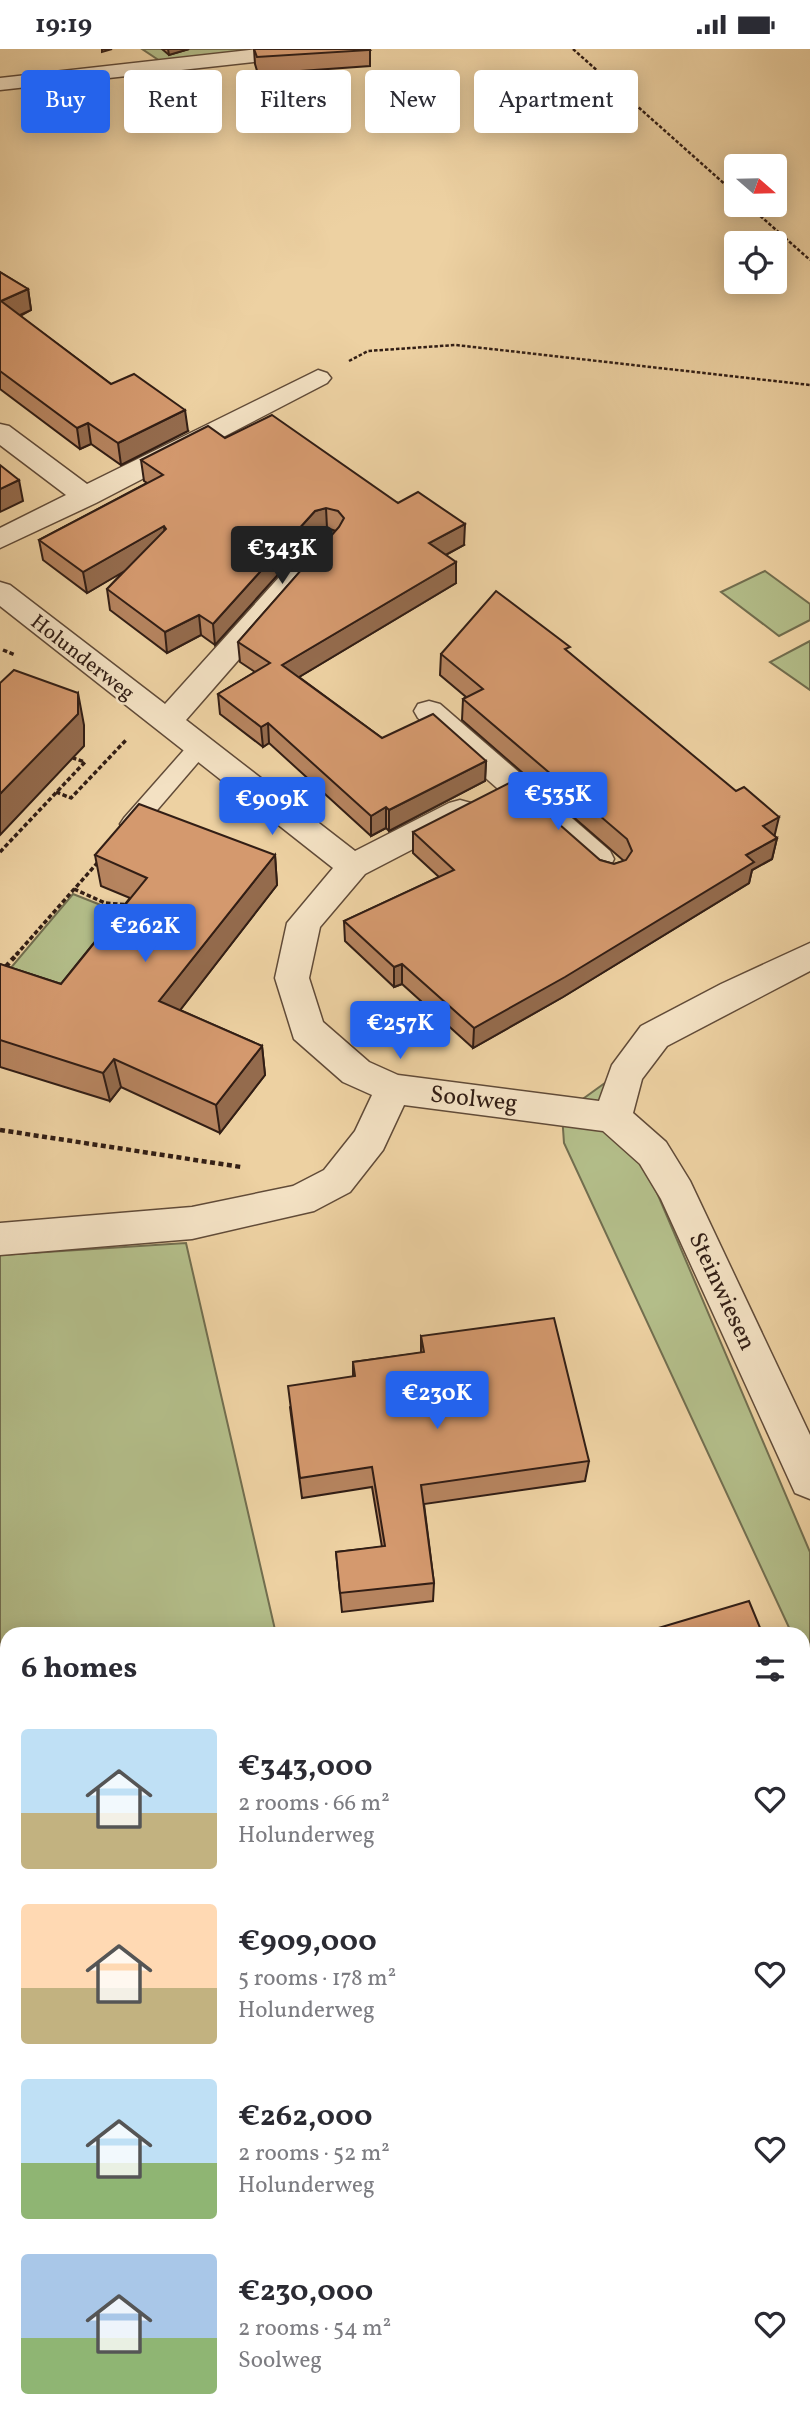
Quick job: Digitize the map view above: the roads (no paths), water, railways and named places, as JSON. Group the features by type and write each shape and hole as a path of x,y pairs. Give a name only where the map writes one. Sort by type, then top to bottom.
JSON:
{"street":[{"path":"0,84 316,49"},
{"path":"0,538 318,378"},
{"path":"0,432 86,497"},
{"path":"160,717 328,540"},
{"name":"Holunderweg","path":"0,591 353,866"},
{"path":"429,711 610,870"},
{"path":"0,1239 192,1223 301,1200 337,1181 370,1140 393,1089 356,1072 307,1029 292,978 304,923 353,866 514,784"},
{"path":"613,1118 625,1075 654,1036 733,993 810,956"},
{"name":"Soolweg","path":"393,1089 613,1118"},
{"name":"Steinwiesen","path":"613,1118 653,1153 677,1192 810,1480"}],"lane":[{"path":"132,824 199,747"}]}
